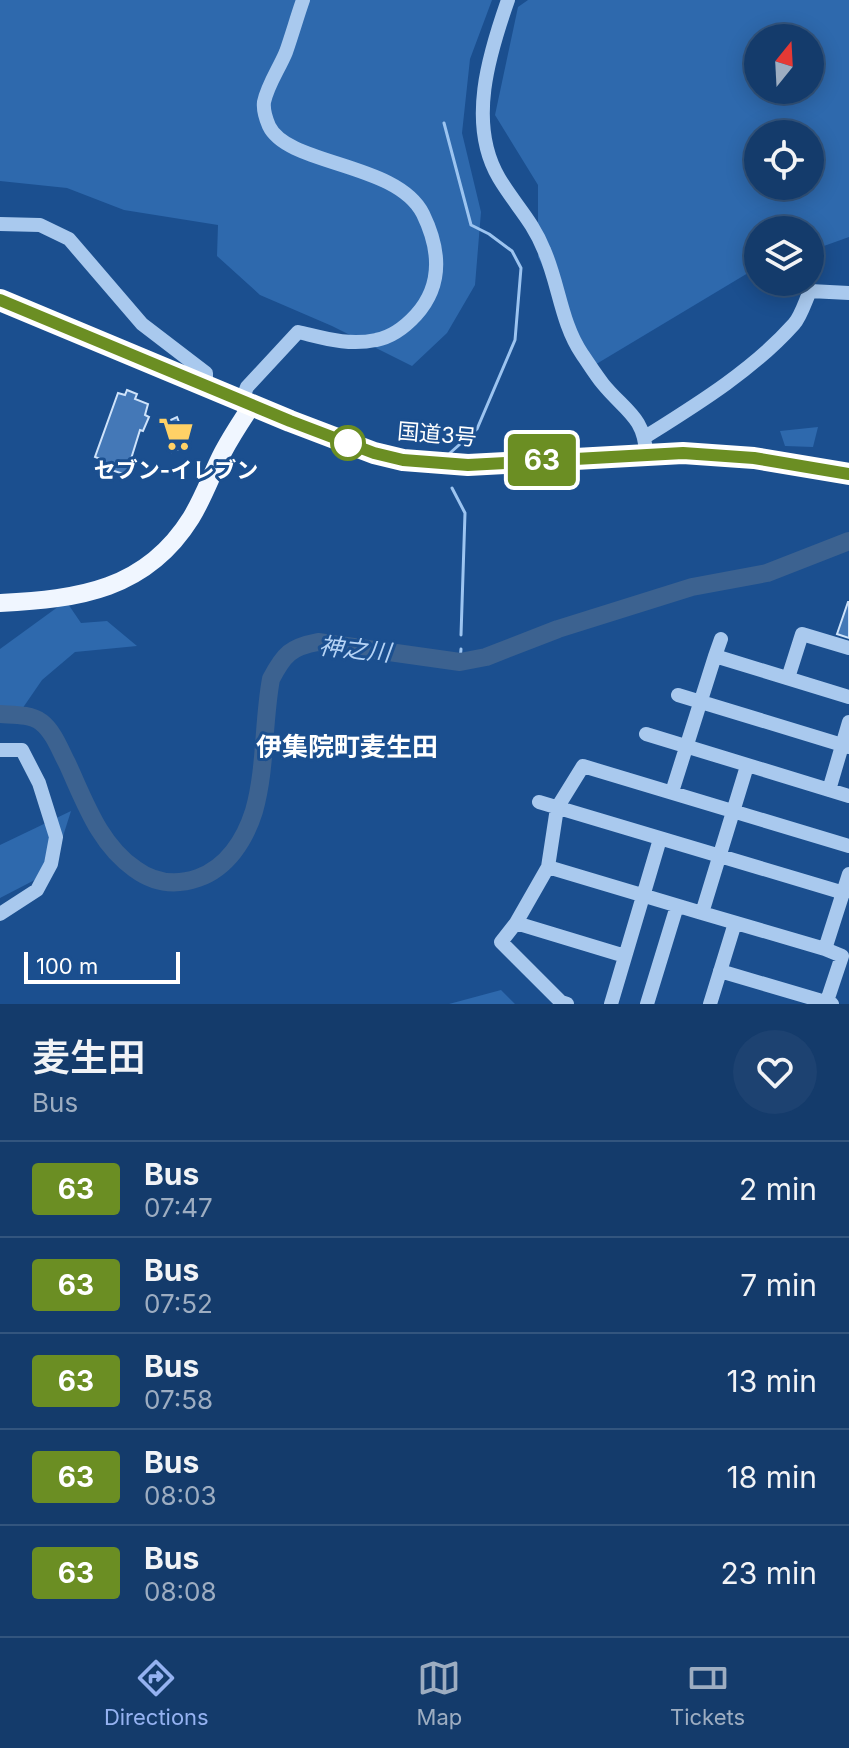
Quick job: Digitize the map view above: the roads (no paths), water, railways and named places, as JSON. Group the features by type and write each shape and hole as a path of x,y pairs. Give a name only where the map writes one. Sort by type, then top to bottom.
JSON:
{"highway":[{"name":"国道3号","path":"0,300 247,403 374,453 403,460 468,465 646,446 683,453 754,458 849,474"}],"main road":[{"path":"0,603 86,594 117,584 156,561 191,518 247,403"}],"street":[{"path":"247,403 247,387 298,332 341,343 378,340 407,325 429,300 437,276 436,253 422,213 411,199 380,179 286,146 267,122 263,106 286,53 303,0"},
{"path":"508,0 485,87 483,120 488,154 499,179 535,228 575,344 603,384 638,421 646,446 754,360 796,322 810,291 849,293"},
{"path":"0,224 40,225 69,239 142,324 206,373 206,385"},
{"path":"788,678 802,634 849,648"},
{"path":"672,792 721,639"},
{"path":"715,656 849,697"},
{"path":"678,695 845,746"},
{"path":"829,790 845,746 849,722"},
{"path":"646,734 849,796"},
{"path":"0,750 22,750 39,783 56,837 51,864 37,890 0,914"},
{"path":"567,1004 561,1002 501,942 516,923 548,867 557,808 583,766 849,846"},
{"path":"702,913 747,766"},
{"path":"539,802 844,893"},
{"path":"611,1004 660,839"},
{"path":"548,867 846,957 828,1003 720,971"},
{"path":"825,949 849,874"},
{"path":"647,1004 677,906"},
{"path":"516,923 625,956"},
{"path":"710,1004 735,923"}],"waterway":[{"path":"444,123 471,225 512,251 521,268 515,340 477,429 450,453"},
{"path":"452,488 465,513 461,635"},
{"name":"神之川","path":"0,714 32,718 50,731 94,821 122,859 142,874 157,880 189,880 218,867 234,852 246,832 261,779 271,679 280,663 295,649 318,642 460,662 486,657 558,629 692,587 767,573 849,541"},
{"path":"460,662 461,649"}],"place":[{"name":"セブン-イレブン","path":"176,434"}],"district":[{"name":"伊集院町麦生田","path":"347,746"}]}
